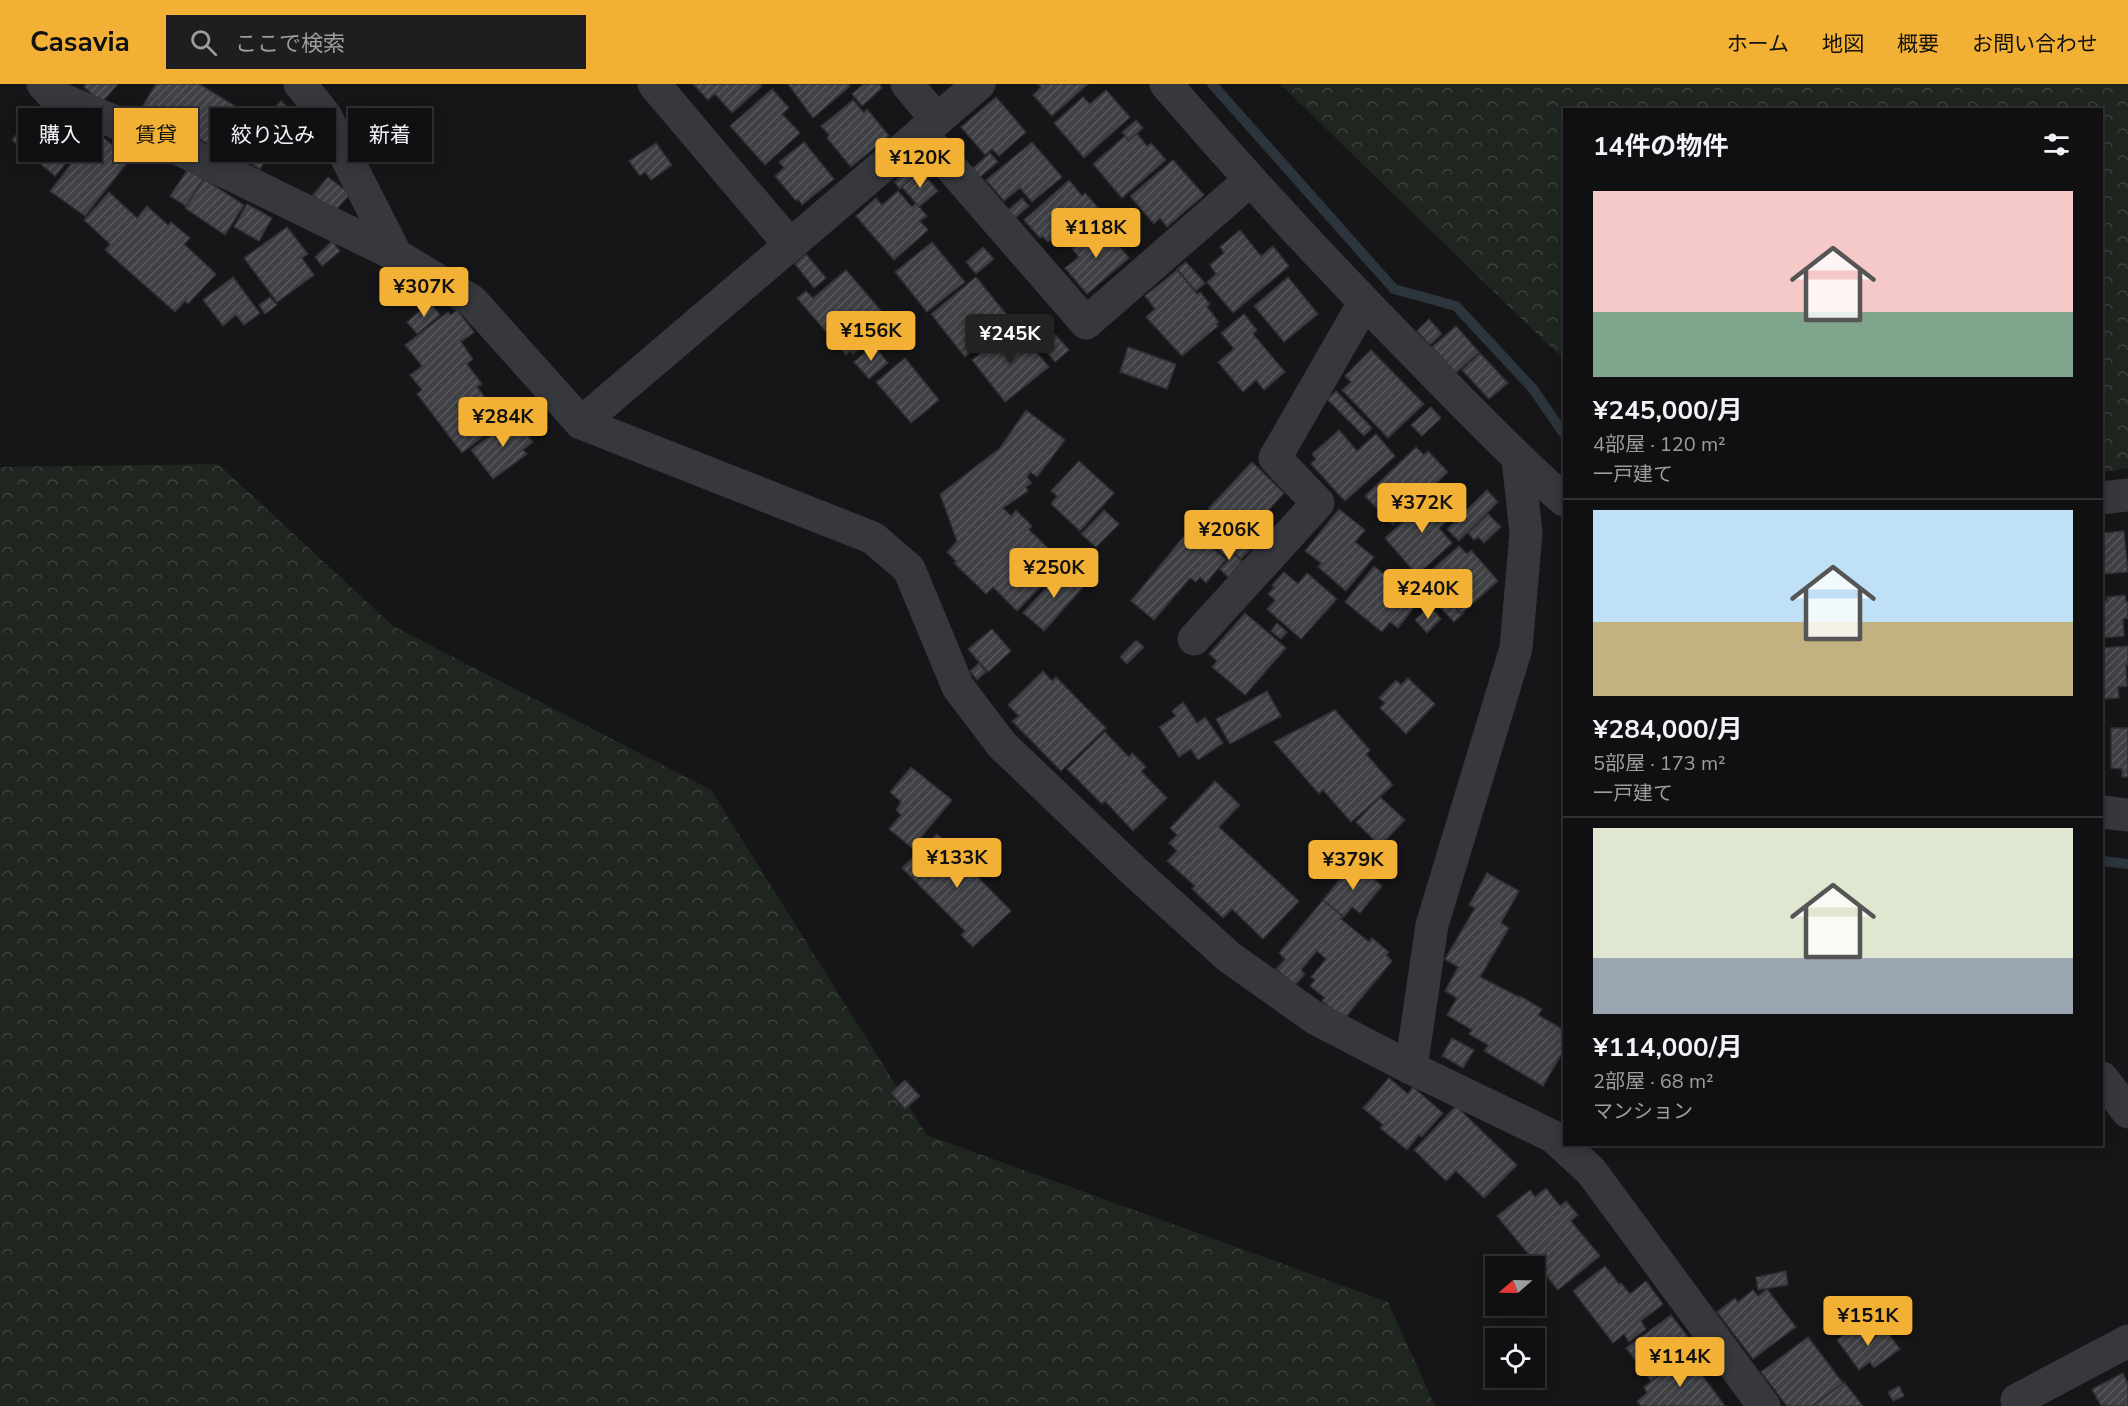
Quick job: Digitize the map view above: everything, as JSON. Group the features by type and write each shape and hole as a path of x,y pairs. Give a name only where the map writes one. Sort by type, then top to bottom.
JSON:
{"street":[{"path":"43,84 54,96 181,150 396,255 472,301 581,423 873,538 909,569 958,687 1002,745 1228,957 1315,1018 1412,1068 1559,1132"},
{"path":"300,84 325,115 396,255"},
{"path":"654,84 790,244"},
{"path":"906,84 929,126 1086,323 1249,181"},
{"path":"581,423 979,84"},
{"path":"1166,84 1249,181 1364,303 1518,459 1563,499"},
{"path":"1194,639 1318,503 1275,458 1364,303"},
{"path":"1412,1068 1432,925 1516,648 1526,533 1518,459"},
{"path":"2103,498 2128,495"},
{"path":"2103,812 2128,815"},
{"path":"2103,1079 2128,1112"},
{"path":"1570,1146 1764,1406"},
{"path":"2017,1400 2128,1341"}],"green space":[{"path":"1280,84 2128,84 2128,468 2103,472 2103,108 1563,108 1563,359"},
{"path":"218,464 393,626 711,790 927,1135 1388,1302 1435,1406 0,1406 0,467"}],"building":[{"path":"86,84 118,84 102,102 84,87"},
{"path":"156,84 199,84 239,108 210,108 210,145 198,138 198,108 141,108"},
{"path":"693,84 760,84 762,86 732,113 715,94 708,100"},
{"path":"788,84 848,84 850,86 813,118"},
{"path":"864,84 879,84 882,88 862,106 852,94"},
{"path":"1038,84 1088,84 1052,116 1033,95 1041,87"},
{"path":"772,89 789,108 782,114 800,133 765,165 730,126"},
{"path":"1106,90 1130,117 1084,158 1054,123 1083,97 1090,104"},
{"path":"996,97 1026,132 999,156 992,149 985,155 961,127"},
{"path":"853,100 864,113 867,109 889,136 851,167 827,138 829,135 821,126"},
{"path":"281,101 288,108 274,108"},
{"path":"1136,120 1143,128 1129,141 1122,132"},
{"path":"18,133 18,145 12,140"},
{"path":"1137,134 1147,146 1151,143 1166,160 1122,198 1093,164 1125,136 1129,141"},
{"path":"102,137 114,146 114,162 128,162 85,216 50,191 73,162 102,162"},
{"path":"804,142 834,179 802,205 775,176 784,168 779,162"},
{"path":"1032,142 1062,177 1032,202 1020,188 1004,201 986,180"},
{"path":"656,143 672,165 651,180 645,172 640,176 629,161"},
{"path":"990,153 998,162 980,177 973,168"},
{"path":"1173,160 1204,195 1167,227 1160,218 1154,224 1130,196"},
{"path":"38,162 67,162 55,176"},
{"path":"248,162 264,162 260,169"},
{"path":"910,168 916,175 900,189 894,182"},
{"path":"188,169 203,179 186,206 170,196"},
{"path":"921,171 938,191 919,207 902,187"},
{"path":"328,177 350,194 334,212 313,195"},
{"path":"204,179 244,205 225,235 185,208"},
{"path":"1069,180 1082,196 1085,193 1101,211 1072,235 1066,228 1048,242 1042,236 1040,238 1024,220"},
{"path":"898,191 912,207 916,203 927,216 920,221 928,230 894,260 856,216 876,198 882,205"},
{"path":"109,192 137,218 147,206 168,225 171,222 190,238 184,244 216,274 188,304 185,301 175,312 105,250 110,244 84,220"},
{"path":"1022,198 1029,206 1015,218 1008,210"},
{"path":"247,204 272,218 259,241 234,227"},
{"path":"1101,224 1129,258 1087,294 1065,268 1079,257 1072,249"},
{"path":"287,227 308,254 302,258 314,275 277,302 244,258"},
{"path":"1240,230 1261,256 1273,246 1289,266 1233,313 1207,282 1216,274 1210,265 1224,253 1220,247"},
{"path":"332,241 340,251 322,266 315,257"},
{"path":"932,242 965,282 927,312 895,272"},
{"path":"983,247 994,259 976,274 966,262"},
{"path":"806,254 826,278 814,288 795,264"},
{"path":"1186,262 1205,283 1196,291 1177,269"},
{"path":"846,270 889,320 882,324 885,327 853,354 850,351 846,355 797,298 806,291 813,298"},
{"path":"1177,270 1197,294 1200,292 1210,304 1207,307 1219,322 1216,324 1218,326 1182,356 1146,317 1155,309 1145,296"},
{"path":"233,277 260,313 244,325 236,315 223,326 203,300"},
{"path":"976,277 1011,320 965,357 931,314"},
{"path":"1288,277 1318,314 1284,342 1254,306"},
{"path":"270,297 277,305 265,314 259,305"},
{"path":"430,302 440,315 417,334 407,322"},
{"path":"457,310 474,332 461,342 473,359 467,364 482,384 477,387 503,421 462,453 417,394 422,390 410,375 422,366 405,345 448,312 451,315"},
{"path":"1244,314 1257,330 1253,334 1285,372 1264,390 1256,380 1243,392 1218,362 1234,349 1221,333"},
{"path":"1429,319 1442,334 1430,345 1417,331"},
{"path":"1456,326 1479,352 1456,373 1432,347"},
{"path":"1013,328 1031,351 1034,349 1049,367 1005,402 972,360"},
{"path":"1055,334 1069,350 1055,362 1041,345"},
{"path":"874,345 888,363 869,379 854,362"},
{"path":"1128,347 1176,364 1167,389 1120,372"},
{"path":"1371,350 1424,404 1388,438 1342,390 1351,382 1345,376"},
{"path":"1480,353 1508,383 1489,399 1462,370"},
{"path":"905,358 939,400 911,423 876,382"},
{"path":"1336,391 1372,428 1364,436 1327,399"},
{"path":"1431,407 1441,418 1422,436 1411,425"},
{"path":"1026,410 1065,440 1037,477 1030,472 1027,477 1032,483 1026,487 1028,491 1003,508 1011,516 1016,510 1032,526 1029,530 1064,563 1017,611 993,587 986,594 954,563 956,561 947,552 957,541 940,494 1000,448"},
{"path":"514,418 533,442 523,450 527,454 493,479 471,450"},
{"path":"1339,430 1357,451 1376,434 1395,456 1345,501 1311,464 1316,459 1312,454"},
{"path":"1416,447 1424,455 1428,451 1448,472 1393,525 1365,496"},
{"path":"1079,461 1114,493 1080,531 1051,504 1057,496 1051,491"},
{"path":"1252,462 1284,493 1247,533 1237,524 1232,531 1208,509"},
{"path":"1439,490 1449,502 1440,510 1449,520 1439,528 1452,543 1417,575 1385,538"},
{"path":"1487,490 1498,502 1459,541 1447,529"},
{"path":"1339,509 1365,530 1355,542 1374,557 1346,591 1318,567 1321,563 1305,551"},
{"path":"1104,510 1119,524 1096,547 1081,534"},
{"path":"1206,512 1229,533 1223,541 1199,520"},
{"path":"1488,514 1501,527 1484,543 1478,537 1474,540 1468,533"},
{"path":"1198,521 1222,543 1216,550 1192,529"},
{"path":"1189,530 1226,559 1206,583 1200,577 1196,582 1190,578 1154,620 1131,601"},
{"path":"2124,531 2128,572 2103,574 2103,533"},
{"path":"1234,532 1252,548 1241,559 1223,543"},
{"path":"1223,544 1242,561 1228,577 1220,569 1229,559 1218,550"},
{"path":"1459,546 1467,554 1471,550 1498,581 1461,614 1446,597 1441,602 1421,579"},
{"path":"1374,566 1418,602 1398,628 1390,622 1382,632 1345,602"},
{"path":"1065,567 1085,585 1044,631 1023,613"},
{"path":"1284,572 1298,584 1307,573 1337,599 1301,639 1267,609 1275,600 1268,594 1274,588 1272,585"},
{"path":"2125,595 2126,602 2128,602 2128,618 2123,619 2124,636 2103,638 2103,601 2107,601 2107,597"},
{"path":"1446,597 1461,614 1465,612 1454,622 1436,603"},
{"path":"1430,606 1441,619 1427,633 1415,620"},
{"path":"1245,613 1286,648 1245,695 1212,667 1217,661 1209,654"},
{"path":"1277,623 1287,632 1281,639 1271,631"},
{"path":"992,629 1011,651 988,672 968,649"},
{"path":"1136,640 1144,647 1127,664 1120,657"},
{"path":"2128,646 2127,686 2118,687 2119,698 2103,699 2103,648"},
{"path":"979,663 986,672 977,680 970,671"},
{"path":"1043,671 1052,681 1056,677 1106,728 1061,771 1012,721 1019,716 1008,705"},
{"path":"1408,678 1435,704 1406,734 1380,708 1385,703 1379,698 1396,680 1401,685"},
{"path":"1267,691 1281,716 1230,744 1216,719"},
{"path":"1183,702 1197,723 1205,717 1223,743 1198,760 1191,749 1179,757 1159,727 1176,716 1172,711"},
{"path":"1335,710 1370,750 1366,754 1393,785 1351,822 1323,790 1319,794 1274,742"},
{"path":"2111,728 2128,728 2128,777 2122,777 2122,769 2111,768"},
{"path":"1105,732 1129,757 1132,753 1146,767 1141,771 1167,798 1133,831 1105,801 1102,804 1067,769"},
{"path":"911,767 952,800 912,848 889,829 901,815 896,810 901,802 890,792"},
{"path":"1215,781 1240,805 1219,827 1299,901 1263,939 1232,909 1223,918 1192,889 1195,886 1167,861 1177,851 1169,843 1177,835 1170,828"},
{"path":"1380,797 1405,820 1380,846 1356,822"},
{"path":"937,834 952,849 956,844 972,860 967,866 1011,911 973,947 961,935 965,931 902,868"},
{"path":"1354,862 1382,886 1360,913 1352,907 1344,917 1323,900"},
{"path":"1487,873 1519,891 1501,923 1509,928 1480,977 1542,1009 1538,1015 1563,1029 1563,1052 1543,1086 1484,1051 1488,1045 1469,1034 1472,1030 1447,1015 1457,998 1445,991 1458,967 1445,959 1475,908 1469,905"},
{"path":"1323,900 1343,917 1341,919 1369,942 1372,938 1389,952 1386,955 1392,961 1344,1019 1322,1001 1325,998 1310,986 1315,980 1311,977 1326,959 1317,951 1301,970 1305,974 1295,985 1276,969 1285,959 1279,953"},
{"path":"1452,1038 1474,1050 1463,1068 1442,1056"},
{"path":"1389,1078 1408,1094 1413,1087 1443,1113 1422,1137 1419,1135 1407,1150 1380,1128 1383,1125 1363,1108"},
{"path":"905,1080 920,1096 905,1109 891,1093"},
{"path":"1456,1106 1517,1165 1484,1198 1456,1171 1446,1181 1414,1150"},
{"path":"1546,1188 1560,1206 1566,1201 1578,1215 1571,1221 1600,1256 1558,1290 1545,1274 1545,1256 1530,1256 1497,1216 1530,1190 1535,1197"},
{"path":"1605,1266 1630,1294 1646,1281 1663,1304 1641,1321 1646,1329 1629,1342 1624,1334 1613,1343 1573,1291"},
{"path":"1786,1271 1788,1285 1758,1290 1756,1277"},
{"path":"1767,1289 1796,1327 1753,1359 1717,1312 1735,1298 1738,1302 1753,1290 1758,1296"},
{"path":"1671,1315 1689,1338 1674,1349 1682,1359 1651,1381 1626,1348"},
{"path":"1862,1322 1873,1338 1885,1329 1900,1349 1874,1368 1870,1362 1859,1370 1837,1340"},
{"path":"1808,1337 1843,1383 1812,1406 1787,1406 1761,1372"},
{"path":"1687,1355 1725,1406 1641,1406 1637,1401 1647,1393 1644,1387"},
{"path":"2123,1373 2128,1384 2128,1406 2101,1406 2092,1389"},
{"path":"1843,1383 1863,1406 1813,1406"},
{"path":"1899,1386 1904,1396 1893,1401 1888,1392"}],"waterway":[{"path":"1212,84 1394,289 1456,306 1533,389 1563,433"},
{"path":"2103,861 2128,864"}]}
